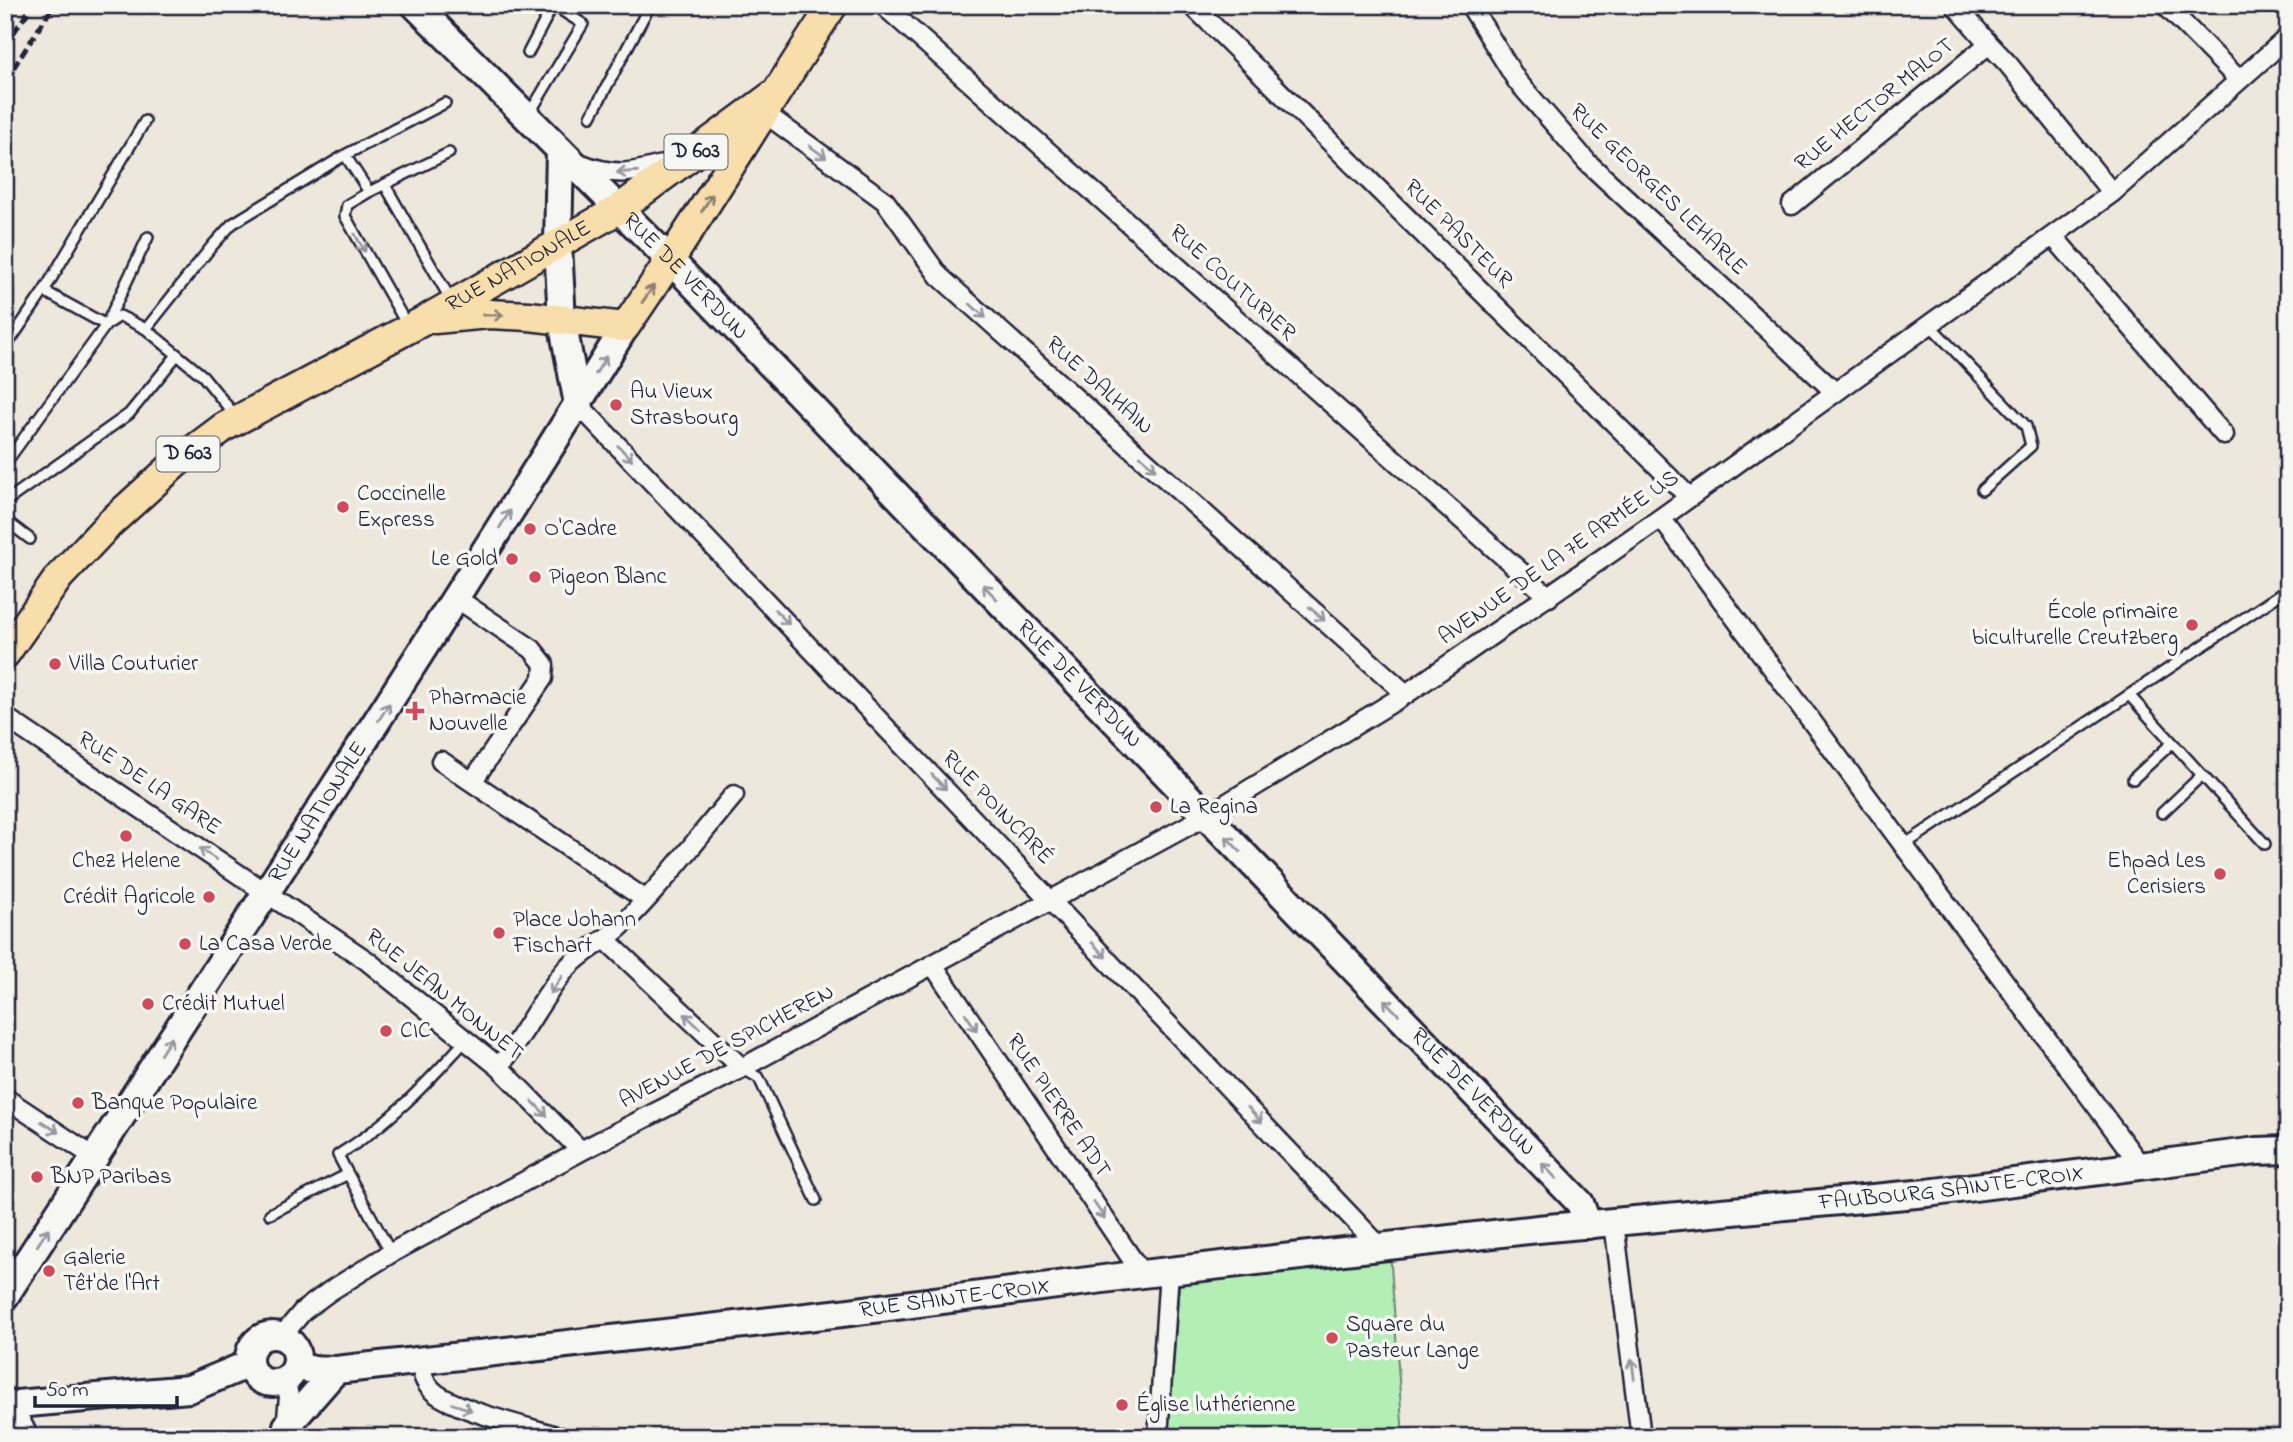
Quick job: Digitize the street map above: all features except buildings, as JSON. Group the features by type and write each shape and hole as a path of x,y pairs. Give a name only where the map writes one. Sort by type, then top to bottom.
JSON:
{"main road":[{"name":"RUE DE VERDUN","path":"415,5 671,261 1601,1224"},
{"name":"RUE NATIONALE","path":"5,1296 265,892 382,716 625,327 671,261 833,5"},
{"name":"RUE NATIONALE","path":"417,324 619,209 768,104"},
{"path":"564,154 558,245 562,321 578,404"},
{"name":"RUE NATIONALE","path":"417,324 489,314 625,327"},
{"name":"D 603","path":"5,654 60,577 109,524 176,463 238,419 417,324"},
{"name":"FAUBOURG SAINTE-CROIX","path":"1601,1224 1927,1193 2257,1150 2288,1150"},
{"name":"RUE SAINTE-CROIX","path":"292,1372 308,1368 336,1370 842,1313 1142,1274 1601,1224"},
{"path":"271,1335 282,1336 295,1348 292,1372 276,1383 265,1382 257,1377 249,1364 250,1350 255,1343 271,1335"},
{"path":"8,1402 189,1389 249,1364"},
{"path":"284,1431 336,1370"}],"street":[{"name":"RUE COUTURIER","path":"883,5 1549,597"},
{"name":"RUE PASTEUR","path":"1192,5 1689,497"},
{"name":"RUE GEORGES LEHARLE","path":"1471,5 1517,81 1587,162 1835,392"},
{"name":"RUE HECTOR MALOT","path":"1955,5 2008,64 2112,193"},
{"path":"2165,5 2239,80"},
{"name":"AVENUE DE LA 7E ARMÉE US","path":"1206,816 1406,694 1549,597 2053,236 2112,193 2288,37"},
{"name":"RUE HECTOR MALOT","path":"1792,205 1989,44"},
{"name":"RUE DALHAIN","path":"768,104 885,201 939,276 1406,694"},
{"path":"564,154 601,172 628,174 687,159"},
{"path":"2053,236 2224,435"},
{"name":"RUE POINCARÉ","path":"578,404 1380,1247"},
{"path":"1661,518 2141,1166"},
{"path":"456,598 532,649 544,664 543,678 472,782"},
{"name":"RUE DE LA GARE","path":"5,717 265,892"},
{"path":"441,761 646,900"},
{"path":"499,1067 566,970 582,953 605,939 646,900 734,795"},
{"name":"AVENUE DE SPICHEREN","path":"282,1336 303,1311 391,1253 742,1068 1206,816"},
{"name":"RUE JEAN MONNET","path":"265,892 366,960 499,1067 581,1151"},
{"path":"605,939 742,1068"},
{"name":"RUE PIERRE ADT","path":"933,965 1142,1274"},
{"path":"5,1098 94,1157"},
{"path":"1601,1224 1641,1437"},
{"path":"1158,1437 1168,1271"},
{"path":"420,1360 423,1379 433,1392 452,1403 560,1437"},
{"path":"284,1431 292,1372"},
{"path":"8,1402 29,1437"}],"lane":[{"path":"527,53 553,5 561,7 583,24 527,118"},
{"path":"591,116 650,5"},
{"path":"146,329 232,224 345,155 445,103"},
{"path":"5,348 44,291 145,121"},
{"path":"417,324 345,216 347,205 449,153"},
{"path":"345,155 369,192"},
{"path":"385,185 453,304"},
{"path":"10,457 106,326 148,237"},
{"path":"44,291 106,326"},
{"path":"106,326 120,316 146,329 203,376 238,419"},
{"path":"1928,324 2026,426 2030,436 2031,446 1982,491"},
{"path":"5,502 130,414 177,355"},
{"path":"5,520 30,539"},
{"path":"1904,845 2288,589"},
{"path":"2129,695 2265,844"},
{"path":"2133,779 2172,743"},
{"path":"2162,813 2202,775"},
{"path":"391,1253 338,1155 359,1143 415,1096 466,1040"},
{"path":"742,1068 759,1078 816,1200"},
{"path":"270,1214 348,1174"}],"green space":[{"path":"1390,1251 1403,1437 1168,1437 1180,1276"}],"railway":[{"path":"5,45 33,5"},
{"path":"5,81 54,5"}],"place":[{"name":"Au Vieux Strasbourg","path":"616,405"},
{"name":"Coccinelle Express","path":"343,507"},
{"name":"O'Cadre","path":"530,529"},
{"name":"Le Gold","path":"512,559"},
{"name":"Pigeon Blanc","path":"535,577"},
{"name":"École primaire biculturelle Creutzberg","path":"2192,625"},
{"name":"Villa Couturier","path":"55,664"},
{"name":"Pharmacie Nouvelle","path":"415,711"},
{"name":"La Regina","path":"1156,807"},
{"name":"Chez Helene","path":"126,836"},
{"name":"Ehpad Les Cerisiers","path":"2220,874"},
{"name":"Crédit Agricole","path":"209,897"},
{"name":"Place Johann Fischart","path":"499,933"},
{"name":"La Casa Verde","path":"185,944"},
{"name":"Crédit Mutuel","path":"148,1004"},
{"name":"CIC","path":"386,1031"},
{"name":"Banque Populaire","path":"78,1103"},
{"name":"BNP Paribas","path":"37,1177"},
{"name":"Galerie Têt'de l'Art","path":"49,1271"},
{"name":"Square du Pasteur Lange","path":"1332,1338"},
{"name":"Église luthérienne","path":"1122,1405"}]}
